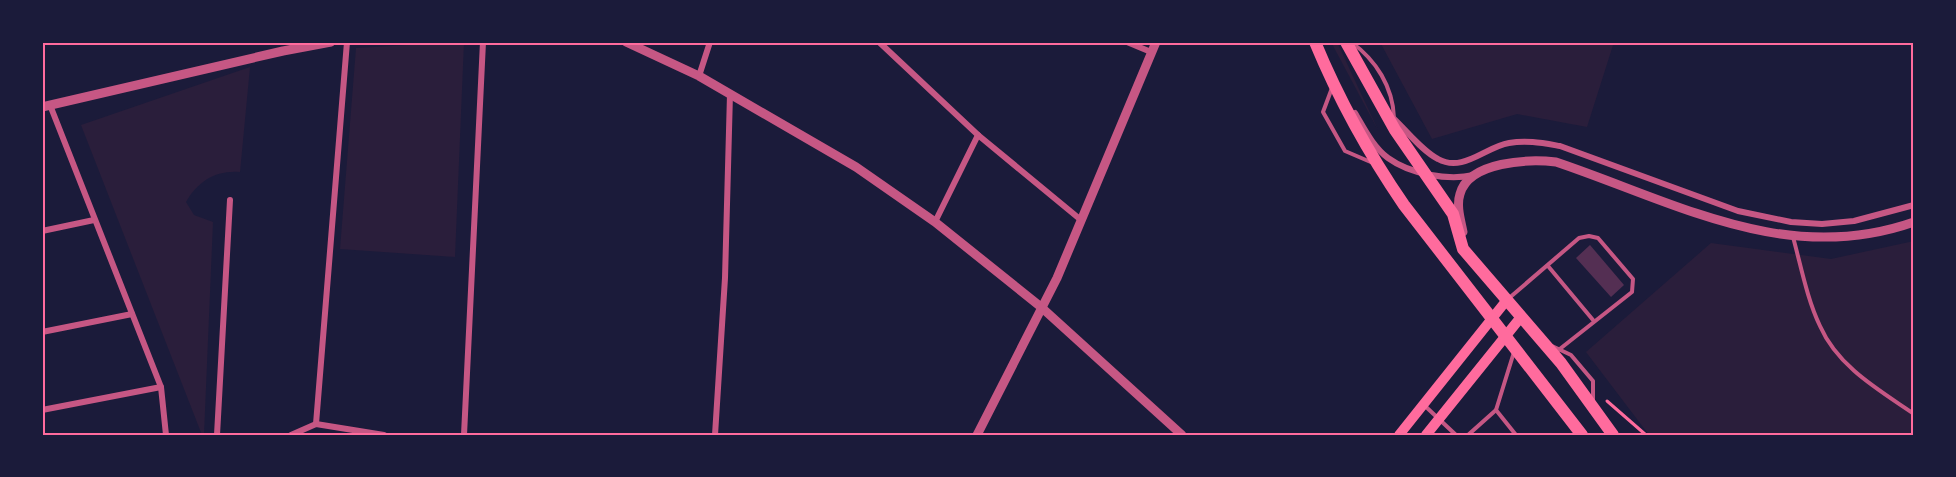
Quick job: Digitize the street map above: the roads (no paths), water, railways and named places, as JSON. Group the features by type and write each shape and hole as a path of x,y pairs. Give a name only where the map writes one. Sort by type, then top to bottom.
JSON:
{"main road":[{"path":"1315,42 1332,81 1377,165 1404,205 1582,435"},
{"path":"1348,42 1382,109 1422,172 1453,214 1466,252 1544,344 1556,351 1612,435"},
{"path":"1399,435 1491,316 1506,301"},
{"path":"1426,435 1521,317"}],"street":[{"path":"166,435 161,387 46,106 331,42"},
{"path":"316,424 347,42"},
{"path":"464,435 483,42"},
{"path":"626,42 699,76 856,167 935,222 1041,307 1182,435"},
{"path":"699,76 710,42"},
{"path":"879,42 978,135 1081,220"},
{"path":"1127,42 1151,52"},
{"path":"977,435 1041,307 1081,220 1156,42"},
{"path":"1332,81 1374,143 1389,159 1422,172 1449,178 1475,174 1516,161 1535,159 1556,162 1734,225 1793,237 1820,239 1859,236 1914,222"},
{"path":"715,435 725,278 730,94"},
{"path":"1394,125 1438,159 1451,164 1465,163 1506,144 1530,140 1560,146 1738,211 1791,222 1822,224 1854,222 1914,205"},
{"path":"935,222 978,135"},
{"path":"1466,252 1459,204 1460,193 1475,174"},
{"path":"217,435 230,200"},
{"path":"42,231 94,220"},
{"path":"42,332 132,314"},
{"path":"42,410 161,387"},
{"path":"291,435 316,424 384,435"}],"lane":[{"path":"1348,42 1369,55 1393,97 1394,125"},
{"path":"1332,81 1323,112 1345,151 1377,165"},
{"path":"1506,301 1579,238 1589,236 1598,238 1633,279 1632,292 1556,351"},
{"path":"1793,237 1821,328 1839,355 1863,379 1914,414"},
{"path":"1548,266 1593,320"},
{"path":"1468,435 1496,410 1515,347"},
{"path":"1422,404 1456,435"},
{"path":"1496,410 1516,435"}]}
